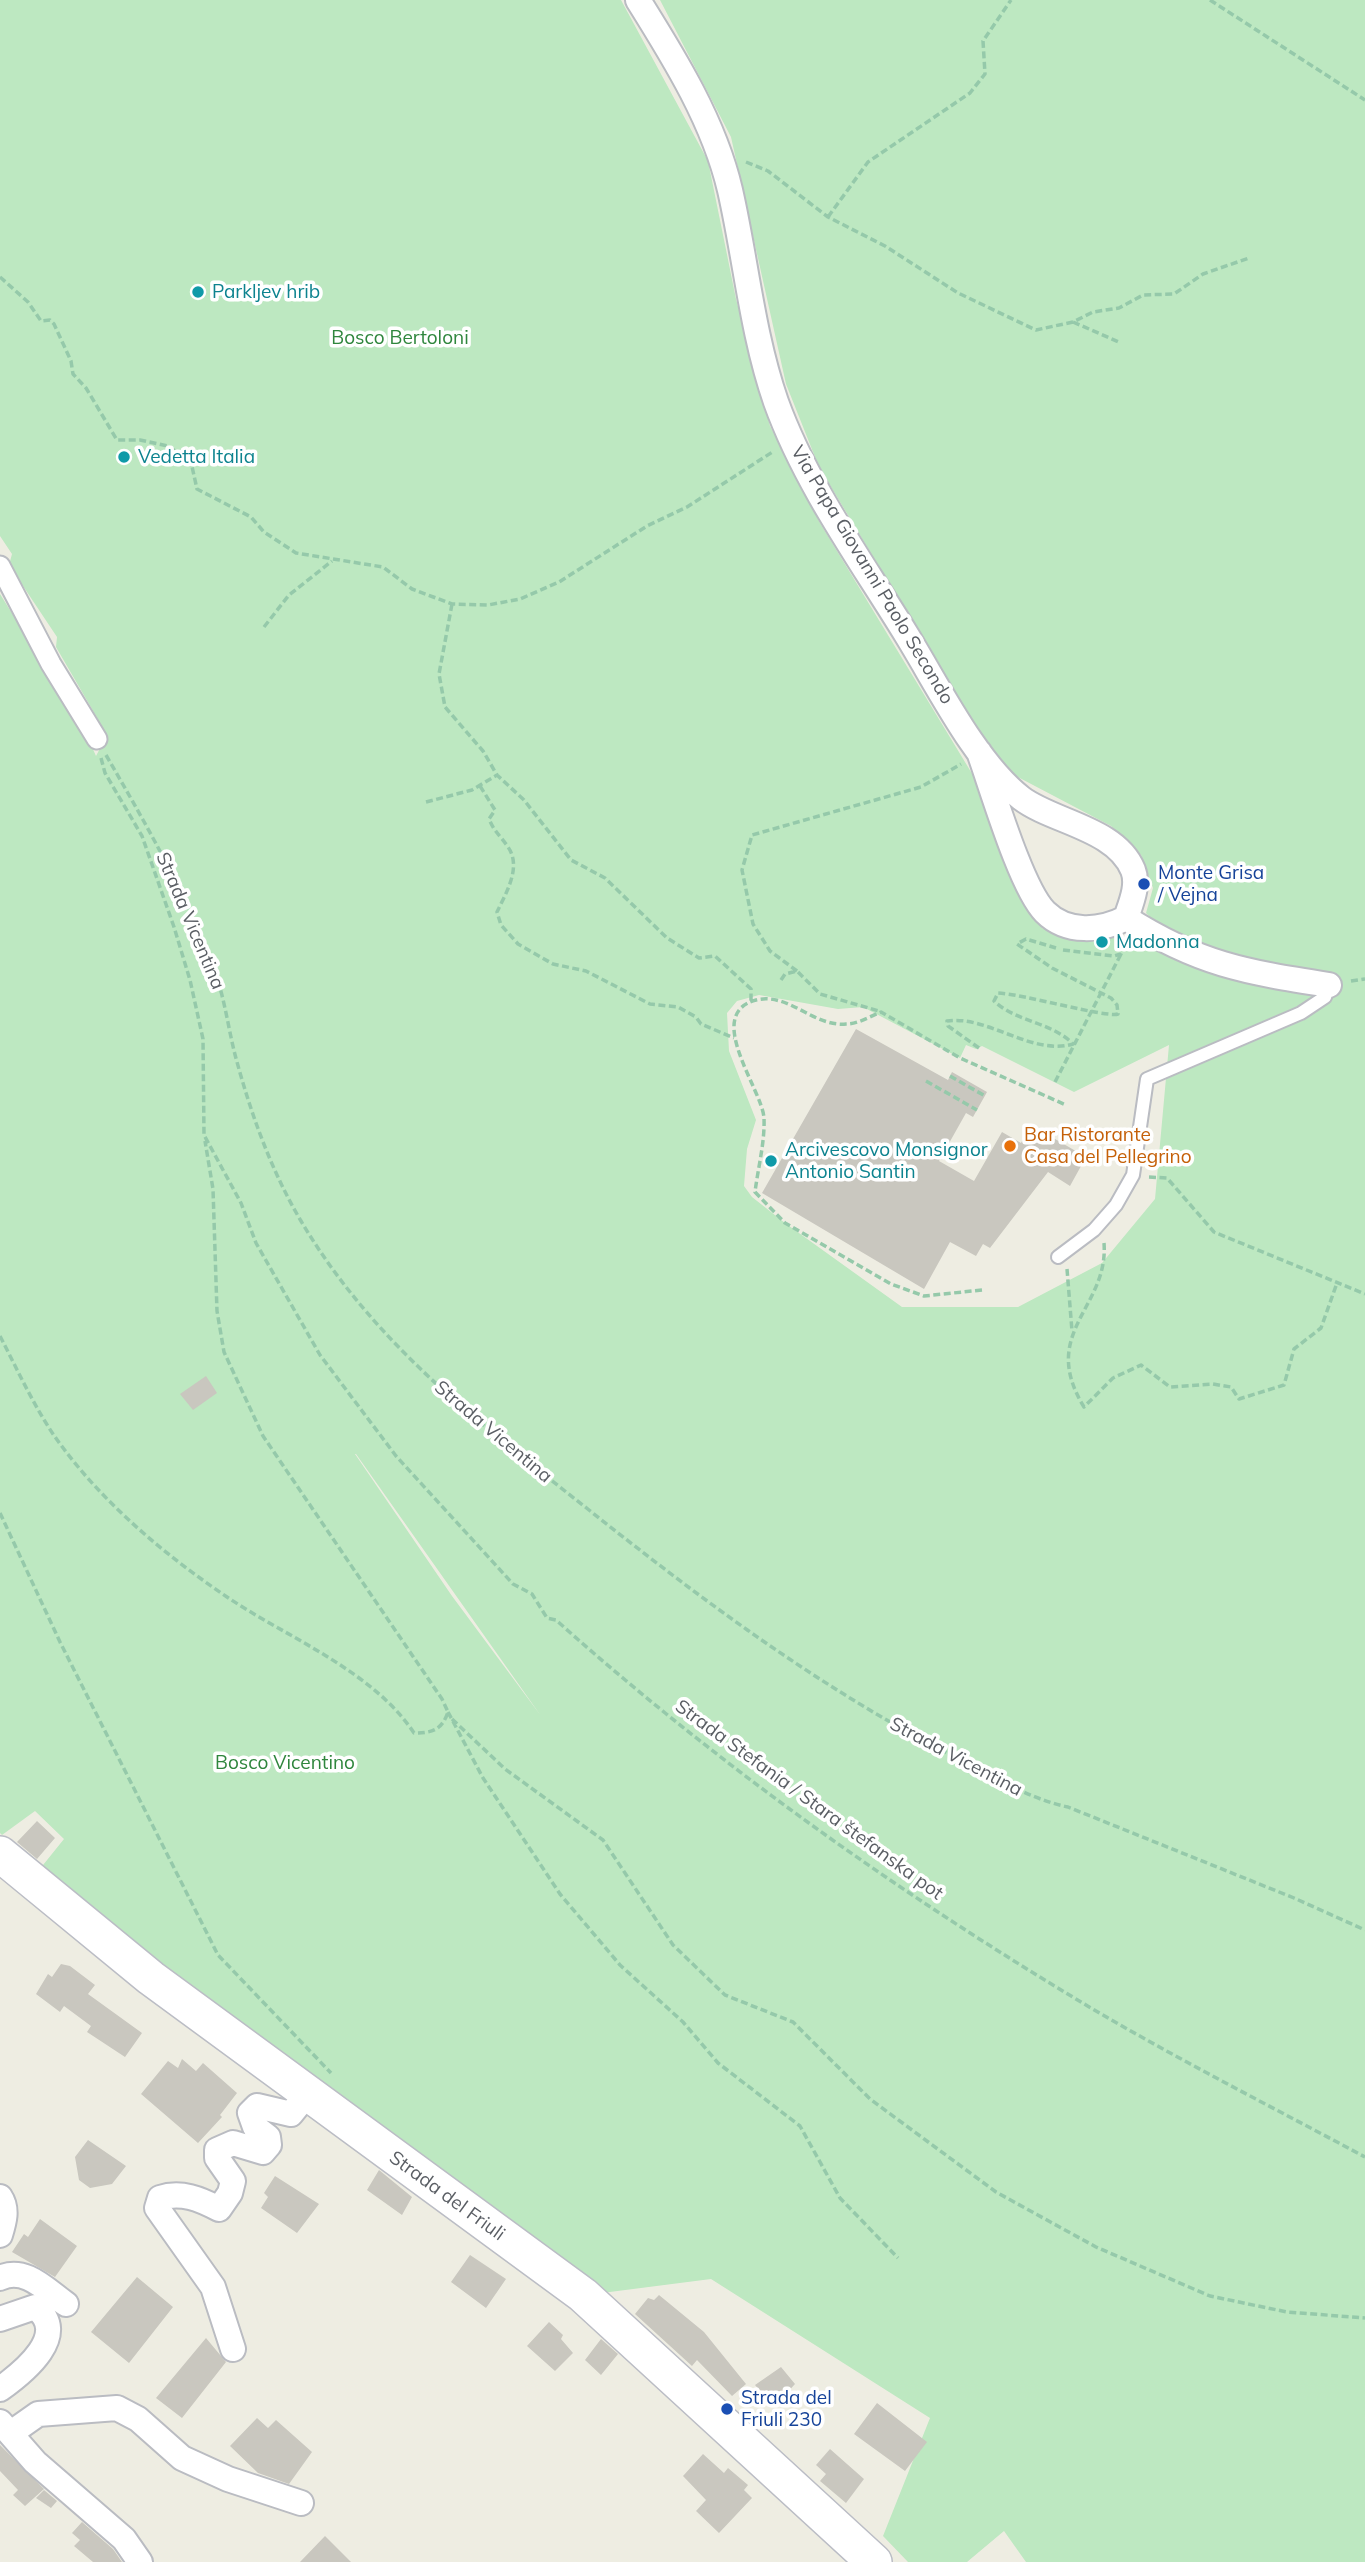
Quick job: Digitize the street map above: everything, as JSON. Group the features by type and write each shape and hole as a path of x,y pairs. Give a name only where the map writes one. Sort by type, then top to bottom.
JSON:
{"main road":[{"name":"Strada del Friuli","path":"0,1854 107,1944 322,2087 583,2295 874,2562"}],"street":[{"name":"Via Papa Giovanni Paolo Secondo","path":"638,0 672,54 722,162 730,189 750,305 775,399 791,442 979,752 1021,798 1084,827 1121,853 1133,870 1135,884 1126,918 1108,927 1093,929 1057,922 1044,911 1022,870 979,752"},
{"path":"0,566 51,664 97,739"},
{"path":"1126,918 1165,943 1228,967 1329,985"},
{"path":"233,2349 213,2287 157,2208 160,2198 172,2194 189,2197 219,2209 230,2193 233,2181 218,2158 218,2150 233,2143 263,2152 269,2145 268,2137 255,2127 250,2113 257,2106 291,2114 322,2087"},
{"path":"0,2197 4,2203 5,2220 0,2235"},
{"path":"0,2278 9,2274 22,2274 65,2304"},
{"path":"0,2319 35,2307 43,2313 49,2330 43,2350 0,2389"},
{"path":"140,2562 124,2539 35,2462 5,2427 38,2414 117,2409 138,2419 181,2458 228,2479 301,2503"}],"lane":[{"path":"1062,1253 1116,1205 1133,1175 1147,1079 1301,1013 1325,997 1329,985"}],"path":[{"path":"828,217 868,162 970,93 985,74 983,41 1011,0"},
{"path":"1210,0 1365,100"},
{"path":"722,162 746,162 768,171 828,217 885,246 958,293 1036,330 1073,322 1093,312 1119,309 1143,295 1174,294 1203,274 1249,258"},
{"path":"0,277 6,279 41,321 50,320 54,324 71,361 73,374 86,388 117,440 140,440 169,446 191,461 197,489 251,517 264,532 296,554 383,567 412,589 452,604 488,605 520,599 559,582 791,442"},
{"path":"1073,322 1121,343"},
{"path":"264,627 289,595 332,561"},
{"path":"452,604 439,674 444,707 482,751 497,775 524,800 571,860 605,878 667,938 699,958 715,956 751,989 751,1001"},
{"name":"Strada Stefania / Stara štefanska pot","path":"97,739 105,773 142,836 190,980 202,1039 204,1135 241,1203 273,1275 320,1355 396,1457 513,1584 532,1594 547,1618 556,1620 729,1765 916,1898 1087,2005 1365,2157"},
{"name":"Strada Vicentina","path":"97,739 159,846 193,919 216,977 256,1124 302,1223 355,1299 452,1401 505,1447 680,1581 786,1656 883,1719 1038,1801 1068,1807 1294,1898 1365,1930"},
{"path":"979,752 920,787 752,835 742,870 753,924 770,951 820,993 881,1012 960,1058 1066,1105"},
{"path":"426,802 480,786 497,775"},
{"path":"480,786 495,810 489,819 496,836 509,848 514,869 497,912 501,925 518,944 552,964 586,971 650,1004 678,1007 696,1017 701,1024 734,1038"},
{"path":"1055,1082 1132,929 1126,918"},
{"path":"1073,1044 1057,1032 1005,1010 994,1001 994,997 998,993 1011,993 1101,1015 1118,1014 1117,1005 1101,993 1035,958 1017,944 1026,939 1070,952 1121,954"},
{"path":"780,981 785,974 797,971"},
{"path":"881,1012 848,1024 831,1023 777,999 751,1001 739,1010 734,1023 734,1038 764,1116 755,1192 785,1223 837,1256 891,1284 924,1296 982,1290"},
{"path":"979,1048 958,1035 948,1026 947,1021 971,1023 1038,1042 1073,1044"},
{"path":"950,1076 985,1096"},
{"path":"926,1081 977,1110"},
{"path":"204,1135 213,1189 217,1311 223,1352 263,1436 435,1688 483,1778 560,1894 620,1965 683,2022 718,2063 800,2126 840,2198 898,2258"},
{"path":"1133,1175 1167,1178 1214,1232 1365,1294"},
{"path":"1102,1220 1105,1253 1098,1283 1072,1335 1068,1355 1072,1386 1084,1406 1113,1378 1141,1365 1170,1387 1213,1384 1231,1387 1239,1399 1284,1385 1294,1349 1321,1328 1338,1283"},
{"path":"1062,1253 1072,1335"},
{"path":"0,1336 52,1433 117,1510 226,1596 379,1691 402,1714 414,1733 430,1733 444,1724 448,1712"},
{"path":"0,1513 60,1642 218,1955 322,2087"},
{"path":"452,1719 505,1769 603,1840 673,1945 725,1995 793,2022 870,2099 996,2192 1096,2247 1210,2296 1287,2312 1365,2318"}],"green space":[{"path":"0,0 621,0 708,161 736,299 770,426 820,523 985,795 1010,878 1042,928 1069,939 1114,935 1145,945 1155,922 1146,913 1153,888 1141,855 1111,826 1014,775 991,753 819,467 786,384 731,137 660,0 1365,0 1365,2562 1026,2562 1004,2531 967,2562 908,2562 883,2536 930,2418 711,2279 602,2293 279,2054 39,1870 64,1839 35,1811 2,1835 0,1833 0,594 84,729 96,756 107,735 56,647 57,637 9,565 12,554 0,536","holes":["759,995 838,1009 863,1007 960,1058 966,1045 976,1049 982,1046 1074,1092 1169,1045 1155,1199 1102,1263 1018,1307 902,1307 785,1223 752,1197 744,1186 747,1149 756,1120 729,1051 727,1013 737,1001","356,1454 541,1716 452,1596"]}],"building":[{"path":"856,1029 948,1080 952,1072 987,1092 973,1117 966,1113 939,1161 974,1181 1002,1132 1021,1143 1031,1125 1086,1157 1070,1186 1048,1172 990,1248 983,1244 976,1256 950,1242 924,1289 762,1193"},
{"path":"206,1376 217,1393 193,1410 180,1394"},
{"path":"37,1821 55,1838 37,1859 17,1842"},
{"path":"61,1964 70,1966 95,1985 88,1994 142,2033 125,2057 87,2032 91,2026 64,2006 60,2012 36,1994 48,1974 52,1977"},
{"path":"182,2059 196,2071 203,2063 237,2093 220,2115 222,2117 198,2143 141,2094 168,2061 178,2068"},
{"path":"88,2140 126,2166 112,2184 90,2188 79,2180 75,2157"},
{"path":"379,2170 412,2197 402,2215 367,2190"},
{"path":"275,2176 319,2204 297,2233 261,2208 268,2197 264,2193"},
{"path":"40,2219 77,2246 55,2277 12,2252 24,2234 28,2237"},
{"path":"470,2255 506,2279 486,2308 451,2282"},
{"path":"137,2277 173,2307 129,2363 91,2332"},
{"path":"659,2295 704,2332 746,2384 732,2396 697,2360 692,2366 635,2314 648,2298 654,2300"},
{"path":"549,2322 563,2335 561,2339 573,2353 555,2371 527,2346"},
{"path":"206,2338 226,2362 182,2418 156,2398"},
{"path":"601,2339 618,2354 601,2375 585,2360"},
{"path":"781,2367 795,2384 774,2407 755,2385"},
{"path":"877,2403 927,2442 905,2471 854,2434"},
{"path":"257,2418 268,2428 276,2420 312,2452 289,2484 258,2473 230,2446"},
{"path":"0,2445 44,2489 25,2506 13,2495 18,2490 0,2471"},
{"path":"830,2449 864,2479 846,2503 820,2481 826,2474 816,2465"},
{"path":"703,2454 724,2473 728,2468 748,2485 744,2490 752,2498 719,2533 696,2511 706,2500 683,2476"},
{"path":"44,2490 57,2501 51,2508 36,2498"},
{"path":"82,2522 113,2549 122,2562 93,2562 74,2546 80,2540 72,2533"},
{"path":"325,2536 351,2562 300,2562"}],"place":[{"name":"Parkljev hrib","path":"198,292"},
{"name":"Vedetta Italia","path":"124,457"},
{"name":"Monte Grisa / Vejna","path":"1144,884"},
{"name":"Madonna","path":"1102,942"},
{"name":"Bar Ristorante Casa del Pellegrino","path":"1010,1146"},
{"name":"Arcivescovo Monsignor Antonio Santin","path":"771,1161"},
{"name":"Strada del Friuli 230","path":"727,2409"}],"park label":[{"name":"Bosco Bertoloni","path":"400,338"},
{"name":"Bosco Vicentino","path":"285,1763"}]}
